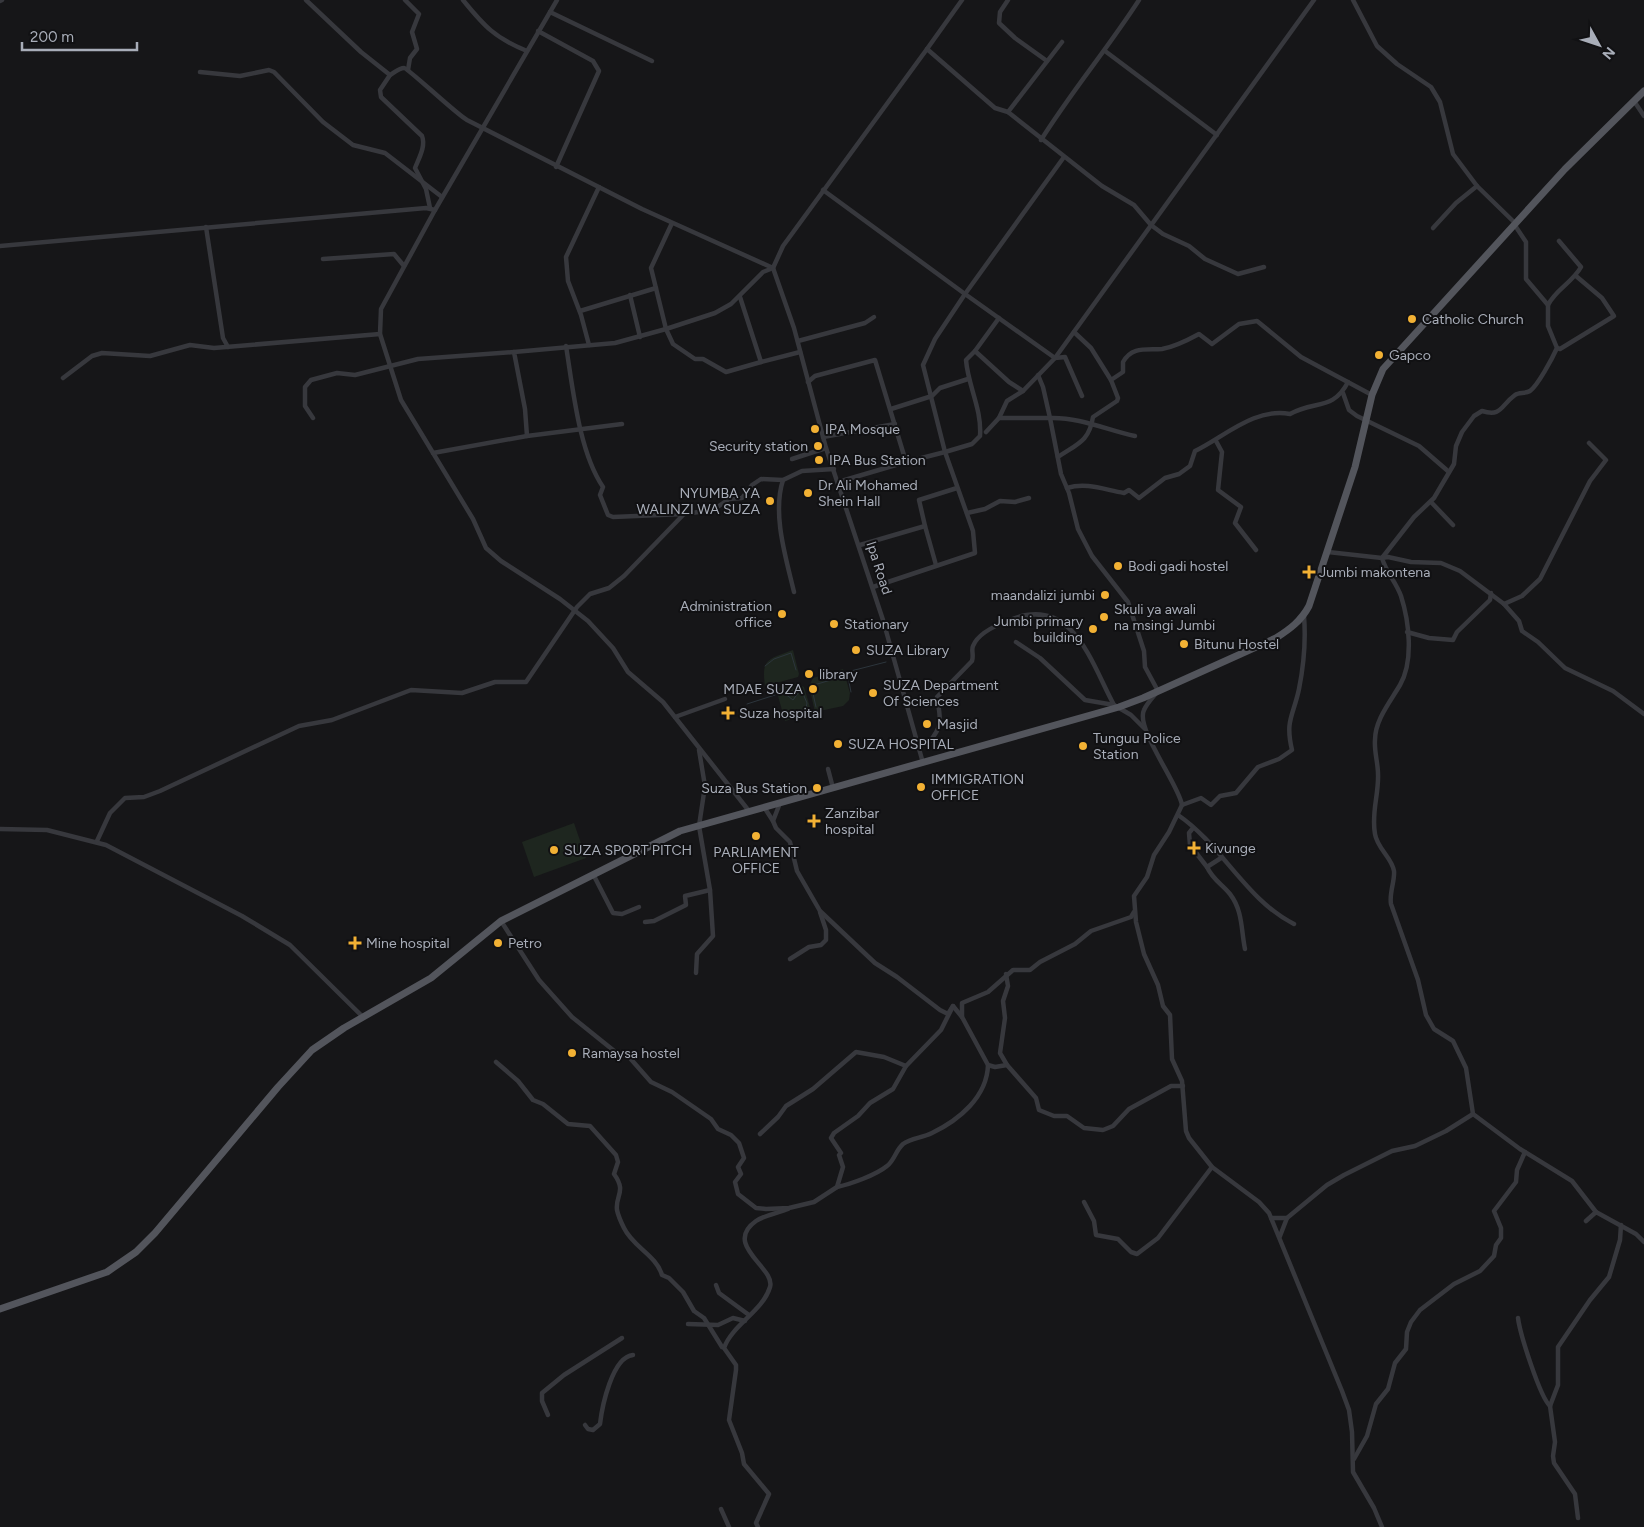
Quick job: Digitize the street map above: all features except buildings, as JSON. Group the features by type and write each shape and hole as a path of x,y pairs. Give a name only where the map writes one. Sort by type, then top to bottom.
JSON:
{"main road":[{"path":"0,1308 107,1272 136,1252 197,1185 303,1059 325,1040 363,1016 431,978 501,921 667,836 1117,706 1158,692 1276,638 1290,628 1304,616 1328,552 1379,375 1391,357 1565,169 1644,91"}],"street":[{"path":"306,0 361,52 390,75"},
{"path":"405,0 419,14 412,32 417,49 410,58 408,70"},
{"path":"463,0 482,24 506,43 527,51"},
{"path":"557,0 442,197 433,209 381,309 380,334 401,400 473,519 486,548 501,561 574,610 613,648 628,672 663,702 749,811"},
{"path":"313,418 305,406 305,387 311,380 337,373 350,376 418,359 615,343 640,337 714,313 740,297 763,272 773,268 783,246 962,0"},
{"path":"1008,0 1000,12 1000,23 1015,38 1046,61"},
{"path":"1041,140 1065,102 1105,51 1139,0"},
{"path":"986,432 999,418 1008,401 1023,391 1055,358 1314,0"},
{"path":"1354,0 1377,46 1397,64 1430,87 1440,102 1453,154 1477,186 1515,223 1526,240 1526,279 1548,306"},
{"path":"550,12 652,61"},
{"path":"538,31 593,61 600,71 556,167"},
{"path":"1008,112 1062,42"},
{"path":"927,50 996,108 1008,112 1041,140 1102,186 1134,205 1151,225 1218,266 1238,274 1264,267"},
{"path":"1105,51 1217,135"},
{"path":"433,209 415,168 421,156 422,136 381,97 380,90 390,75 400,69 408,70 456,114 482,128 556,167 672,223 773,268"},
{"path":"200,72 240,76 270,70 274,72 323,122 353,145 384,153 442,197"},
{"path":"1634,101 1644,116"},
{"path":"873,587 975,553 973,544 974,534 945,452 932,396 924,376 923,365 926,356 965,294 1064,157"},
{"path":"1433,228 1456,203 1477,186"},
{"path":"588,345 580,311 568,281 566,257 599,187"},
{"path":"823,190 1055,358 1067,359 1082,396"},
{"path":"0,246 433,209"},
{"path":"672,223 651,268 666,329 674,344 695,359 702,359 726,372 800,352"},
{"path":"206,227 223,338 228,347"},
{"path":"1557,348 1548,326 1548,306 1555,293 1576,276 1581,266 1559,241"},
{"path":"323,260 394,254 404,266"},
{"name":"Ipa Road","path":"773,268 783,292 798,341 826,448 873,587 923,763"},
{"path":"1557,348 1560,349 1614,316 1602,298 1576,276"},
{"path":"580,311 656,288"},
{"path":"630,295 640,337"},
{"path":"740,297 762,362"},
{"path":"798,341 864,323 874,317"},
{"path":"838,482 972,444 980,436 979,412 968,379 966,360 975,351 999,318"},
{"path":"1111,380 1123,372 1123,362 1132,352 1149,348 1163,348 1199,334 1212,344 1240,324 1257,321 1301,357 1372,395"},
{"path":"1058,457 1084,440 1090,433 1093,417 1117,402 1118,398 1111,380 1092,348 1074,332"},
{"path":"63,378 92,356 102,352 150,356 190,345 209,348 228,347 380,334"},
{"path":"566,346 581,430 592,468 603,487 600,495 608,515 613,517 684,514 713,510 729,499 742,498 752,485 761,480 784,480 802,470 834,469"},
{"path":"1382,558 1414,517 1431,502 1454,464 1456,446 1462,432 1474,416 1482,411 1494,414 1516,394 1529,391 1542,377 1543,370 1557,348"},
{"path":"975,351 1009,382 1023,391"},
{"path":"514,352 525,409 527,436"},
{"path":"808,382 815,376 875,360 906,462"},
{"path":"1038,375 1045,393 1061,474 1067,488 1078,529 1085,546 1128,602 1144,651 1145,667 1158,692 1143,711 1144,723 1158,758 1180,796 1182,805 1154,856 1147,877 1134,896 1136,922 1144,954 1158,985 1163,1006 1170,1015 1172,1058 1183,1086 1186,1131 1212,1167 1259,1202 1271,1218 1280,1236 1349,1410 1353,1472 1374,1508 1382,1527"},
{"path":"891,409 932,396 940,388 968,379"},
{"path":"1067,488 1079,485 1105,487 1124,493 1129,490 1139,498 1165,478 1179,474 1188,468 1196,451 1216,441 1232,429 1252,419 1278,412 1290,414 1302,407 1318,405 1339,398 1348,382"},
{"path":"1343,393 1349,410 1367,422 1419,446 1449,472"},
{"path":"999,418 1050,418 1092,424 1135,436"},
{"path":"433,453 527,436 622,424"},
{"path":"823,437 895,424"},
{"path":"1216,441 1222,452 1218,490 1241,507 1235,523 1256,550"},
{"path":"1504,604 1522,596 1540,579 1590,481 1606,460 1590,443"},
{"path":"792,459 826,448"},
{"path":"784,480 780,498 786,558 794,592"},
{"path":"936,565 919,500 957,488"},
{"path":"968,514 985,510 1000,501 1015,502 1028,498"},
{"path":"1431,502 1453,525"},
{"path":"97,841 110,813 125,798 144,797 160,791 300,726 332,720 411,690 462,693 495,682 526,682 574,610 590,594 609,588 624,576 684,514"},
{"path":"860,546 925,526"},
{"path":"1328,552 1388,557 1410,562 1441,563 1460,571 1504,604 1518,621 1522,631 1538,642 1565,668 1612,691 1644,714"},
{"path":"1382,558 1401,596 1407,632 1408,656 1403,676 1376,727 1375,741 1378,776 1373,819 1375,837 1382,852 1393,866 1394,874 1390,904 1418,980 1422,1007 1434,1029 1453,1041 1466,1068 1473,1114 1526,1152 1572,1180 1596,1212 1636,1234 1644,1242"},
{"path":"1407,632 1429,638 1453,640 1457,632 1490,600 1491,593"},
{"path":"930,742 939,732 941,722 937,697 972,660 972,647 976,641 997,625 1023,614 1051,616 1063,622 1088,649 1098,675 1117,706"},
{"path":"1182,805 1201,798 1211,805 1220,796 1236,793 1258,767 1279,759 1292,750 1288,726 1299,688 1306,644 1304,616"},
{"path":"1016,642 1040,658 1085,700 1117,706 1131,714 1149,734"},
{"path":"675,717 725,700"},
{"path":"696,973 697,954 713,936 710,890 699,826 705,786 699,748"},
{"path":"828,769 833,788"},
{"path":"773,822 780,802"},
{"path":"764,807 776,828 790,842 796,870 820,911 826,930 826,940 820,945 809,947 790,959"},
{"path":"1178,815 1193,828 1270,908 1294,924"},
{"path":"1193,828 1189,833 1190,845 1208,867 1214,879 1228,891 1236,905 1243,926 1245,950"},
{"path":"0,829 46,830 97,841 242,916 290,945 363,1016"},
{"path":"1208,867 1222,858"},
{"path":"593,874 613,913 622,914 639,907"},
{"path":"645,922 654,920 686,905 685,896 710,890"},
{"path":"962,1017 962,1003 988,992 1006,974 1016,970 1030,970 1040,962 1075,944 1091,931 1131,917 1135,905"},
{"path":"820,911 875,964 897,977 940,1010 948,1014 953,1006"},
{"path":"501,921 539,980 572,1017 618,1054 629,1057 652,1082 672,1092 711,1119 718,1128 731,1134 739,1143 744,1161 738,1167 741,1174 735,1182 738,1194 743,1199 756,1208 789,1208"},
{"path":"1006,974 1008,986 1003,1001 1005,1018 1000,1053 1007,1065 1036,1098 1040,1110 1054,1116 1067,1116 1084,1128 1094,1129 1113,1126 1129,1109 1171,1086 1183,1086"},
{"path":"758,1527 756,1523 769,1494 744,1464 742,1453 729,1420 736,1365 724,1348 749,1315 759,1307 771,1285 770,1279 756,1262 746,1244 746,1233 757,1220 789,1208 814,1202 837,1187 850,1184 887,1166 901,1145 932,1133 962,1113 983,1090 988,1079 988,1065 962,1017 953,1006"},
{"path":"837,1187 843,1167 840,1153 831,1138 834,1133 858,1116 870,1103 893,1090 906,1066 941,1030 953,1006"},
{"path":"760,1134 778,1117 786,1106 814,1089 856,1052 884,1057 906,1066"},
{"path":"496,1062 518,1081 533,1100 543,1104 568,1124 590,1126 614,1153 618,1162 614,1174 621,1185 617,1211 623,1227 634,1245 660,1267 662,1274 684,1292 694,1311 699,1312 722,1347"},
{"path":"988,1065 995,1067 1007,1065"},
{"path":"1280,1236 1287,1218 1327,1185 1392,1151 1415,1146 1446,1131 1473,1114"},
{"path":"1353,1460 1367,1436 1376,1404 1388,1389 1395,1363 1406,1350 1406,1336 1411,1322 1431,1301 1454,1284 1480,1271 1494,1256 1496,1245 1501,1238 1501,1228 1494,1211 1516,1182 1517,1170 1526,1152"},
{"path":"1084,1202 1094,1221 1096,1235 1118,1239 1131,1252 1137,1254 1158,1238 1212,1167"},
{"path":"1586,1221 1596,1212"},
{"path":"1271,1218 1287,1218"},
{"path":"1550,1406 1558,1385 1559,1344 1609,1276 1620,1240 1621,1225"},
{"path":"716,1285 719,1294 749,1315"},
{"path":"688,1324 718,1325 733,1318 745,1321"},
{"path":"1518,1318 1522,1339 1542,1395 1550,1406 1555,1442 1554,1463 1575,1494 1578,1518"},
{"path":"548,1414 542,1401 542,1393 564,1375 622,1338"},
{"path":"585,1425 588,1430 593,1430 600,1424 601,1411 615,1371 622,1360 633,1354"},
{"path":"721,1509 729,1527"}],"shaded area":[{"path":"793,650 799,674 798,677 765,686 764,670 768,661"},
{"path":"843,669 850,693 849,700 843,706 815,712 809,686 813,678"},
{"path":"797,683 804,687 812,714 785,721 776,689"},
{"name":"SUZA SPORT PITCH","path":"574,823 586,858 534,877 522,842"}],"waterway":[{"path":"765,666 774,659 791,653 796,670"},
{"path":"851,692 847,672 886,662"},
{"path":"816,707 812,689 814,685 841,677 839,673 835,674"},
{"path":"779,694 784,693 793,700 801,689 807,703 806,708"},
{"path":"747,704 775,695"}],"place":[{"name":"Catholic Church","path":"1412,319"},
{"name":"Gapco","path":"1379,355"},
{"name":"IPA Mosque","path":"815,429"},
{"name":"Security station","path":"818,446"},
{"name":"IPA Bus Station","path":"819,460"},
{"name":"Dr Ali Mohamed Shein Hall","path":"808,493"},
{"name":"NYUMBA YA WALINZI WA SUZA","path":"770,501"},
{"name":"Bodi gadi hostel","path":"1118,566"},
{"name":"Jumbi makontena","path":"1309,572"},
{"name":"maandalizi jumbi","path":"1105,595"},
{"name":"Administration office","path":"782,614"},
{"name":"Skuli ya awali na msingi Jumbi","path":"1104,617"},
{"name":"Stationary","path":"834,624"},
{"name":"Jumbi primary building","path":"1093,629"},
{"name":"Bitunu Hostel","path":"1184,644"},
{"name":"SUZA Library","path":"856,650"},
{"name":"library","path":"809,674"},
{"name":"MDAE SUZA","path":"813,689"},
{"name":"SUZA Department Of Sciences","path":"873,693"},
{"name":"Suza hospital","path":"728,713"},
{"name":"Masjid","path":"927,724"},
{"name":"SUZA HOSPITAL","path":"838,744"},
{"name":"Tunguu Police Station","path":"1083,746"},
{"name":"IMMIGRATION OFFICE","path":"921,787"},
{"name":"Suza Bus Station","path":"817,788"},
{"name":"Zanzibar hospital","path":"814,821"},
{"name":"PARLIAMENT OFFICE","path":"756,836"},
{"name":"Kivunge","path":"1194,848"},
{"name":"SUZA SPORT PITCH","path":"554,850"},
{"name":"Mine hospital","path":"355,943"},
{"name":"Petro","path":"498,943"},
{"name":"Ramaysa hostel","path":"572,1053"}]}
